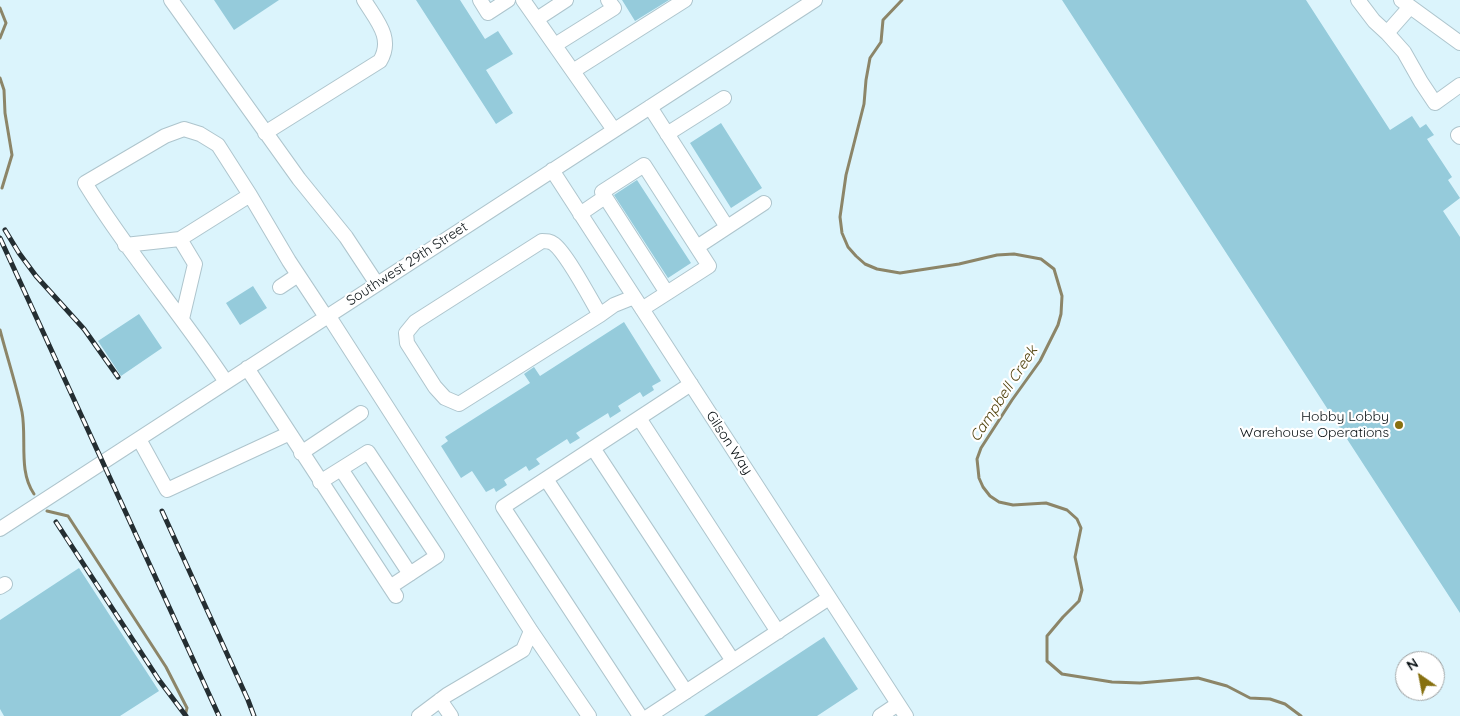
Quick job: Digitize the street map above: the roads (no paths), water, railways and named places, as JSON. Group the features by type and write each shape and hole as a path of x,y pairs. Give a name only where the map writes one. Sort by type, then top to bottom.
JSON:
{"street":[{"path":"171,0 265,133 346,237 377,284"},
{"path":"265,133 380,61 386,49 386,42 364,0"},
{"path":"480,0 488,13 508,0"},
{"path":"523,0 614,130"},
{"path":"536,19 566,0"},
{"path":"555,45 614,8 608,0"},
{"path":"573,71 685,0"},
{"name":"Southwest 29th Street","path":"0,529 815,0"},
{"path":"1358,0 1374,21 1404,52 1435,103 1460,85"},
{"path":"1387,33 1405,3 1460,43"},
{"path":"667,134 724,98"},
{"path":"650,107 727,227"},
{"path":"226,382 182,319 126,245 85,183 165,136 184,129 200,134 218,145 298,275 327,316 588,716"},
{"path":"600,315 560,251 551,242 542,241 415,322 406,332 407,343 435,387 445,398 459,404 600,315 614,305 638,303 667,293 709,266 644,165 602,192 667,293"},
{"name":"Gilson Way","path":"552,170 902,710"},
{"path":"126,245 180,239 250,195"},
{"path":"580,214 605,197"},
{"path":"697,247 764,203"},
{"path":"180,239 195,264 182,319"},
{"path":"280,287 298,275"},
{"path":"246,368 288,434 301,453 320,482 393,591 410,574 437,556 368,452 320,482"},
{"path":"640,716 503,507 691,384"},
{"path":"301,453 361,414"},
{"path":"639,418 778,632"},
{"path":"139,439 167,490 288,434"},
{"path":"593,448 733,661"},
{"path":"341,469 410,574"},
{"path":"546,479 686,692"},
{"path":"649,716 829,598"},
{"path":"419,716 440,700 523,650 531,631"},
{"path":"440,700 451,716"},
{"path":"880,716 902,710"}],"waterway":[{"name":"Campbell Creek","path":"902,0 883,20 881,42 870,58 864,104 846,175 840,217 842,233 848,247 865,264 877,269 900,273 959,264 997,255 1014,254 1041,259 1054,269 1062,296 1058,325 1040,361 981,448 977,459 979,478 983,487 990,496 999,502 1013,505 1046,503 1067,510 1077,519 1081,528 1075,557 1082,590 1079,601 1047,636 1047,661 1062,674 1112,682 1140,683 1198,678 1227,686 1250,698 1270,699 1285,704 1301,716"},
{"path":"0,8 6,23 0,38"},
{"path":"0,78 4,90 5,113 12,155 2,188"},
{"path":"0,330 22,412 24,465 29,485 34,494"},
{"path":"47,511 68,516 166,667 187,708 185,716"}],"railway":[{"path":"5,230 36,276 84,329 118,377"},
{"path":"0,238 219,716"},
{"path":"162,511 254,716"},
{"path":"56,522 159,680 186,716"}],"place":[{"name":"Hobby Lobby Warehouse Operations","path":"1399,425"}]}
